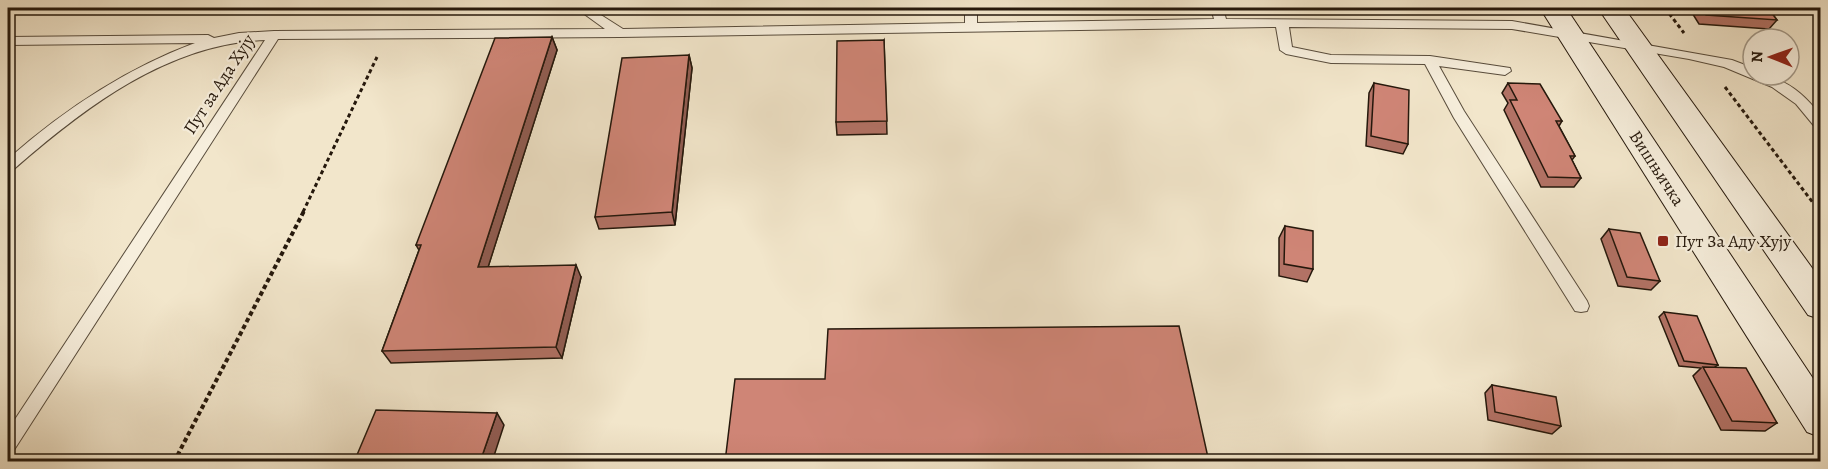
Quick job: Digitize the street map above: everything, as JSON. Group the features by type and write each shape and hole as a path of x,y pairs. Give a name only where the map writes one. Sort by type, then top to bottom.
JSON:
{"main road":[{"path":"1611,8 1821,305"},
{"name":"Вишњичка","path":"1561,21 1821,420"}],"lane":[{"path":"582,8 620,33"},
{"path":"970,8 971,27"},
{"path":"1217,8 1221,23"},
{"name":"Пут за Ада Хују","path":"8,444 274,35 620,33 1221,23 1512,25 1561,21 1637,44 1702,57 1741,69"},
{"path":"1282,23 1286,50 1331,59 1430,60 1505,71"},
{"path":"8,41 227,39 274,35"},
{"path":"8,166 41,136 128,79 159,62 227,39"},
{"path":"1430,60 1460,115 1581,306"},
{"path":"1783,87 1811,110 1821,124"}],"path":[{"path":"1665,8 1821,212"},
{"path":"174,462 303,212 387,34"}],"building":[{"path":"1702,8 1768,8 1777,20 1706,15"},
{"path":"552,37 478,267 576,265 556,347 382,351 421,245 416,245 495,38"},
{"path":"884,40 887,121 836,122 837,41"},
{"path":"689,55 672,212 595,217 622,58"},
{"path":"1374,83 1409,90 1408,144 1371,136"},
{"path":"1508,83 1540,84 1562,121 1556,121 1575,156 1570,156 1581,178 1548,177 1510,100 1517,100"},
{"path":"1285,226 1313,231 1313,269 1284,264"},
{"path":"1609,229 1640,233 1660,281 1627,277"},
{"path":"1664,312 1697,316 1718,365 1684,361"},
{"path":"1179,326 1209,462 725,462 735,379 825,379 828,329"},
{"path":"1703,367 1746,368 1777,423 1732,421"},
{"path":"1492,385 1556,397 1561,426 1495,412"},
{"path":"376,410 497,413 480,462 354,462"}],"place":[{"name":"Пут За Аду Хују","path":"1663,241"}]}
